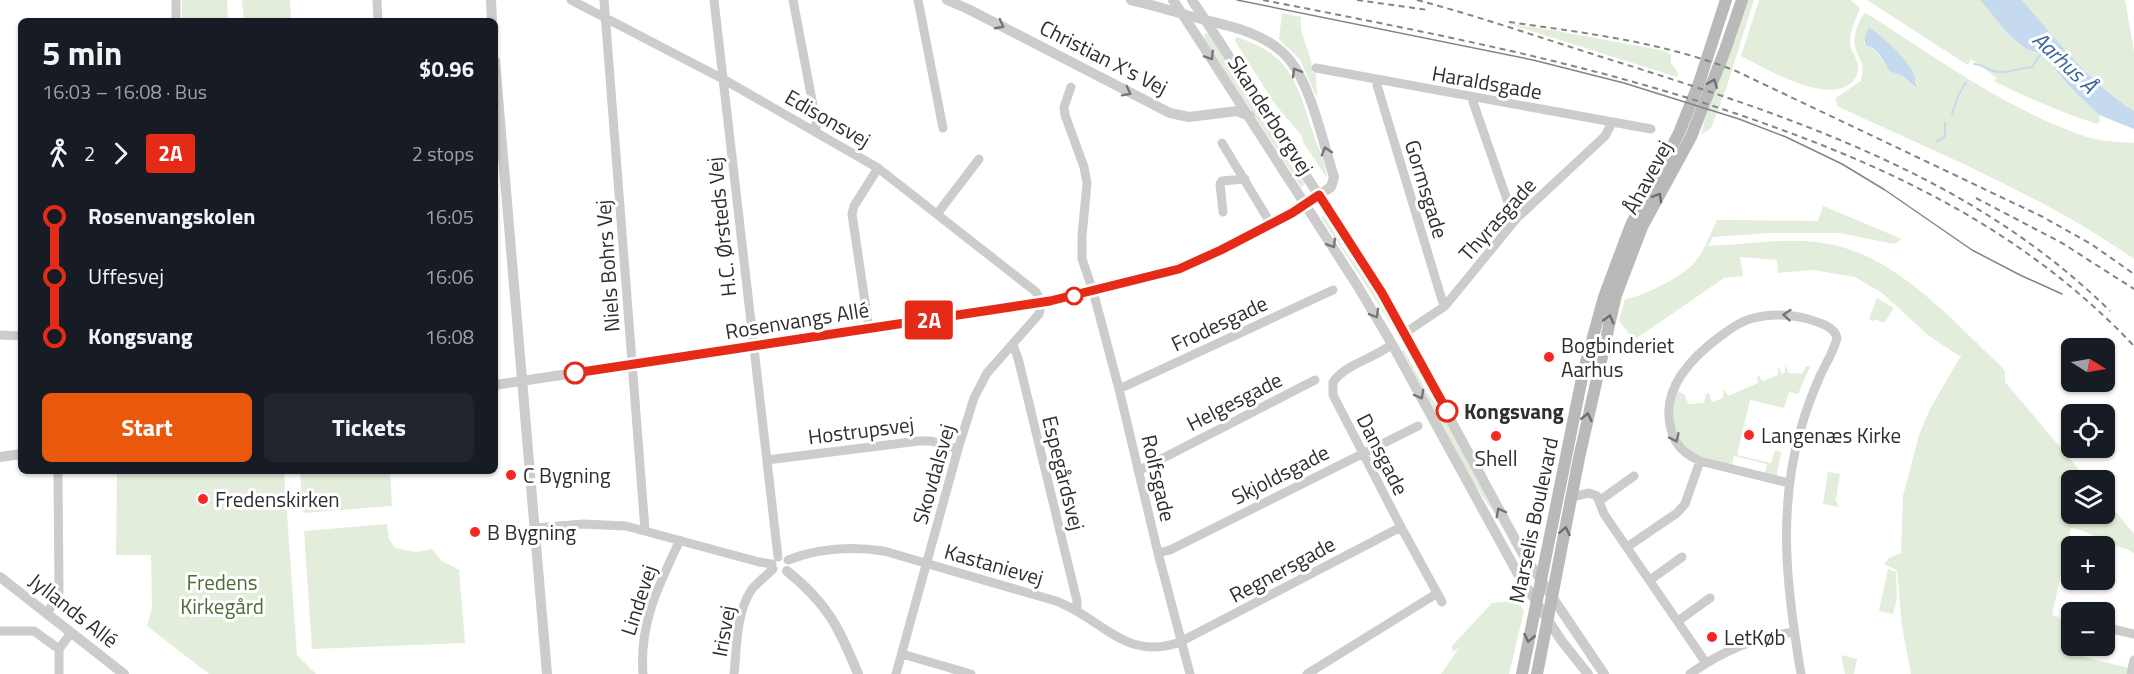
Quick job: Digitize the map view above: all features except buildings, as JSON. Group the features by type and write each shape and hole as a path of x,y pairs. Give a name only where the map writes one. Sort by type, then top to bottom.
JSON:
{"main road":[{"name":"Åhavevej","path":"1583,374 1604,297 1630,225 1679,133 1699,82 1726,0"},
{"name":"Åhavevej","path":"1596,376 1616,295 1632,250 1691,137 1742,0"},
{"name":"Marselis Boulevard","path":"1522,674 1583,374"},
{"name":"Marselis Boulevard","path":"1537,674 1596,376"}],"street":[{"path":"176,0 176,18"},
{"path":"377,0 378,18"},
{"path":"491,0 492,18"},
{"name":"Edisonsvej","path":"571,0 723,79 878,168 1028,284 1042,303"},
{"name":"Niels Bohrs Vej","path":"604,0 645,530"},
{"name":"H.C. Ørsteds Vej","path":"714,0 766,460 774,563"},
{"path":"793,0 816,131"},
{"path":"918,0 943,128"},
{"name":"Christian X's Vej","path":"947,0 1170,113 1189,117 1237,111 1250,117"},
{"path":"1131,0 1245,30 1275,46 1289,59 1300,76 1334,177 1331,187 1319,195"},
{"name":"Skanderborgvej","path":"1173,0 1351,273 1536,602 1588,674"},
{"name":"Skanderborgvej","path":"1192,0 1382,293 1517,543 1552,599 1604,674"},
{"name":"Haraldsgade","path":"1316,68 1651,129"},
{"name":"Gormsgade","path":"1377,80 1438,289 1445,306"},
{"name":"Rolfsgade","path":"1071,87 1064,106 1065,115 1086,177 1087,194 1081,248 1082,259 1093,291 1119,389 1180,642 1190,674"},
{"path":"498,97 547,674"},
{"path":"1474,97 1511,211 1517,218"},
{"name":"Thyrasgade","path":"1405,333 1445,306 1517,218 1605,136 1612,123"},
{"path":"1222,143 1271,224"},
{"path":"937,214 979,159"},
{"path":"869,329 852,214 854,206 878,168"},
{"path":"1223,212 1220,184 1222,181 1245,179"},
{"name":"Rosenvangs Allé","path":"498,385 1042,303 1179,269 1271,224 1319,195"},
{"name":"Frodesgade","path":"1119,389 1333,290"},
{"name":"Skovdalsvej","path":"896,674 958,449 981,384 987,373 1036,320 1042,303"},
{"path":"1789,483 1688,456 1679,447 1672,434 1668,409 1677,381 1699,353 1747,319 1766,315 1782,314 1813,320 1833,330 1838,338 1809,404 1789,483 1785,530 1787,578 1801,674"},
{"path":"1392,344 1405,333"},
{"path":"0,335 18,336"},
{"name":"Dansgade","path":"1307,674 1439,598 1333,395 1333,382 1342,372 1384,351 1392,344"},
{"name":"Espegårdsvej","path":"1013,345 1024,381 1077,601 1077,610"},
{"name":"Helgesgade","path":"1138,471 1315,380"},
{"name":"Skjoldsgade","path":"1158,553 1418,426"},
{"name":"Hostrupsvej","path":"766,460 919,441 931,441 958,449"},
{"path":"0,457 18,454"},
{"path":"1628,547 1677,513 1685,504 1700,461"},
{"path":"47,614 59,592 58,474"},
{"path":"1599,501 1634,476"},
{"path":"1572,497 1590,493 1597,496 1604,514 1706,663"},
{"path":"534,528 604,524 645,530 759,562 774,563 783,557 787,566 833,618 858,674"},
{"name":"Regnersgade","path":"1180,642 1401,527"},
{"name":"Lindevej","path":"642,674 641,652 650,607 680,540"},
{"name":"Kastanievej","path":"787,566 807,553 845,548 884,551 1056,601 1077,610 1124,642 1138,646 1165,648 1180,642"},
{"path":"1650,580 1682,557"},
{"path":"774,563 779,573 787,566"},
{"name":"Irisvej","path":"734,674 740,620 746,601 774,563"},
{"name":"Jyllands Allé","path":"0,578 124,674"},
{"path":"1678,621 1710,598"},
{"path":"2115,630 2134,634"},
{"path":"0,631 34,631 59,649"},
{"path":"1690,674 1741,644 1767,636 1794,632"},
{"path":"60,674 59,649 70,633"},
{"path":"902,654 971,674"},
{"path":"2131,674 2134,660"}],"green space":[{"path":"182,0 227,0 228,18 182,18"},
{"path":"242,0 290,0 291,18 244,18"},
{"path":"1747,0 1754,0 1726,89 1711,128 1701,135 1705,119"},
{"path":"1759,0 1851,0 1860,8 1850,38 1858,67 1857,75 1852,82 1841,88 1828,90 1813,87 1780,76 1741,56"},
{"path":"1867,0 1980,0 2008,34 2026,49 2044,55 2067,84 2099,115 2100,122 2097,124 2057,110 1994,81 1997,78 1971,59 1969,64 1966,64"},
{"path":"2022,0 2125,0 2134,51 2134,111 2088,74"},
{"path":"1282,13 1301,17 1312,72 1316,73 1317,98 1300,60 1279,39"},
{"path":"1864,13 1944,64 2027,112 2090,138 2134,143 2134,259 2099,236 2026,195 1837,106 1836,98 1862,80 1862,65 1854,38","holes":["1867,29 1872,29 1903,60 1917,83 1915,88 1904,77 1889,71 1876,52 1864,44"]},
{"path":"1509,24 1665,51 1671,55 1671,63 1678,73 1677,77"},
{"path":"1205,33 1209,34 1305,184 1301,187 1204,38"},
{"path":"1236,37 1269,52 1289,73 1302,99 1327,178 1303,142 1302,136 1274,103 1235,41"},
{"path":"1823,206 1902,239 1894,244 1840,233 1770,233 1713,237 1708,246 1809,241 1849,249 1898,274 1941,309 2001,366 2005,372 2005,382 2061,448 2061,458 2069,458 2080,470 2061,470 2061,524 2115,524 2115,511 2134,534 2134,553 2115,545 2115,536 2095,536 2071,528 2069,536 2061,536 2061,574 2052,615 2059,617 2061,620 2061,656 2082,656 2128,668 2126,674 1911,674 1902,626 1897,570 1884,564 1889,558 1901,553 1903,496 1919,435 1930,409 1962,354 1959,356 1928,335 1882,293 1855,277 1813,270 1778,273 1777,260 1740,257 1743,276 1724,278 1634,340 1619,321 1625,299 1641,295 1662,285 1695,262 1717,220 1818,221"},
{"path":"1324,216 1346,252 1369,282 1393,324 1391,325 1321,217"},
{"path":"1877,298 1894,308 1884,323 1869,319"},
{"path":"1404,350 1427,392 1446,419 1528,573 1494,513 1470,478 1402,351"},
{"path":"1785,365 1789,373 1802,374 1806,366 1810,367 1798,394 1789,392 1784,408 1750,400 1737,455 1771,463 1775,450 1781,452 1777,476 1765,473 1767,464 1734,456 1732,465 1699,456 1683,445 1678,437 1674,419 1677,391 1685,395 1688,404 1704,403 1706,394 1709,393 1712,402 1723,398 1724,389 1728,396 1758,383 1757,377 1759,376 1763,381 1778,375 1779,367 1782,374 1785,372"},
{"path":"1828,472 1840,474 1836,500 1839,507 1823,504"},
{"name":"Fredens Kirkegård","path":"117,474 284,474 297,655 316,674 209,674 147,626 152,608 151,555 116,555"},
{"path":"300,474 390,474 392,506 303,513"},
{"path":"387,524 389,539 395,548 416,552 432,549 442,561 459,570 465,643 312,649 304,531"},
{"path":"1888,569 1896,572 1897,598 1893,614 1879,611"},
{"path":"1518,601 1524,611 1509,674 1441,674 1459,648 1453,652 1452,646 1492,603"},
{"path":"1841,655 1857,659 1854,674 1845,674"}],"water":[{"name":"Aarhus Å","path":"1980,0 2022,0 2088,74 2134,111 2134,129 2099,115 2067,84 2044,55 2026,49 2008,34"},
{"path":"1868,28 1886,40 1901,55 1916,80 1916,88 1904,77 1889,71 1877,52 1865,45"}],"waterway":[{"name":"Aarhus Å","path":"1974,64 1997,72 2006,72 2032,67 2041,54"},
{"path":"1952,114 1966,82"},
{"path":"1936,141 1945,136 1945,123"}],"tram line":[{"path":"1237,0 1533,60 1624,83 1739,119 1786,137 1842,164 1885,190 1972,250 2062,294"}],"railway":[{"path":"1263,0 1457,39 1585,69 1711,105 1824,146 1921,190 2012,243 2095,308 2134,346"},
{"path":"1357,0 1428,10"},
{"path":"1417,0 1687,84 1818,131 1881,158 1943,189 2002,224 2057,264 2110,311"},
{"path":"1509,22 1652,46 1736,71 2043,217 2091,244 2134,274"},
{"path":"1976,198 2062,243 2134,289"}],"bus line":[{"name":"2A","path":"575,373 1042,303 1179,269 1292,213 1319,195 1382,293 1447,411"}],"place":[{"name":"Bogbinderiet Aarhus","path":"1549,357"},
{"name":"Kongsvang","path":"1447,411"},
{"name":"Langenæs Kirke","path":"1749,435"},
{"name":"Shell","path":"1496,436"},
{"name":"C Bygning","path":"511,475"},
{"name":"Fredenskirken","path":"203,499"},
{"name":"B Bygning","path":"475,532"},
{"name":"LetKøb","path":"1712,637"}]}
